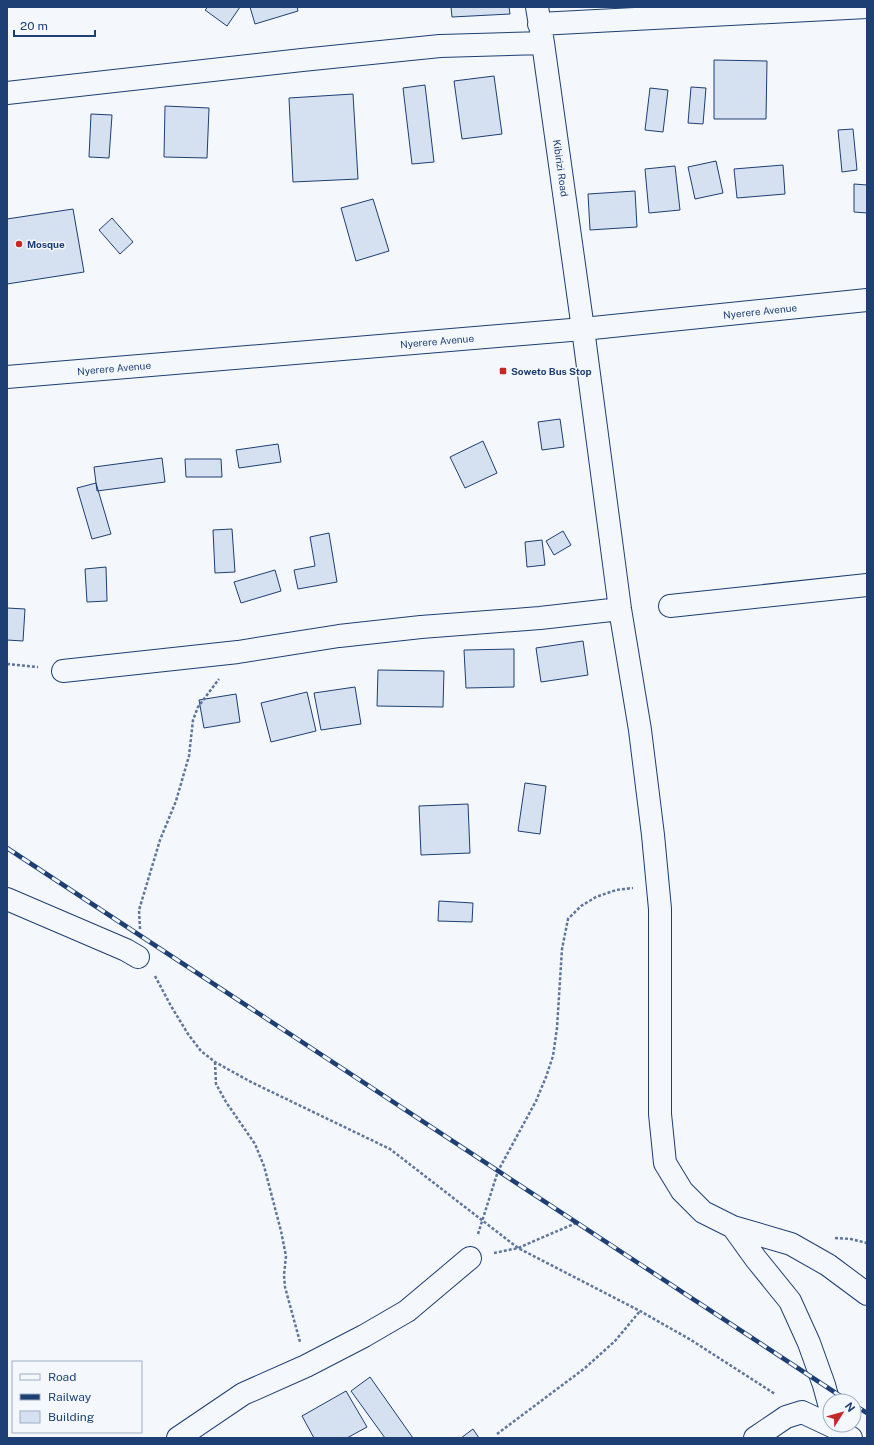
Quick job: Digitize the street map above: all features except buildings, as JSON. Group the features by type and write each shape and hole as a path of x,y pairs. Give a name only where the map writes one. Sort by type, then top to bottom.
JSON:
{"street":[{"path":"7,93 440,46 540,25 867,7"},
{"name":"Kibirizi Road","path":"540,25 583,329 620,609 640,730 658,884 660,909 660,1114 665,1163 682,1191 703,1212 733,1227 791,1244 828,1265 867,1294"},
{"name":"Nyerere Avenue","path":"7,377 583,329 867,300"},
{"path":"670,606 867,585"},
{"path":"63,671 238,652 339,636 421,627 540,618 620,609"},
{"path":"7,899 126,950 138,957"},
{"path":"733,1227 756,1259 790,1301 809,1343 826,1393"},
{"path":"178,1438 243,1394 306,1366 364,1336 407,1311 470,1258"},
{"path":"755,1438 786,1417 802,1412 822,1423"}],"path":[{"path":"238,652 198,707 193,720 189,756 176,801 160,840 139,910 141,936 138,957 147,965 156,977 188,1034 202,1051 215,1062 251,1082 390,1149 518,1248 640,1311 691,1340 802,1412"},
{"path":"7,664 63,671"},
{"path":"576,1223 518,1248 470,1258 498,1171 536,1101 546,1077 552,1056 557,1028 562,949 568,919 581,906 596,897 616,890 658,884"},
{"path":"215,1062 216,1084 254,1144 264,1166 286,1256 284,1275 285,1287 306,1366"},
{"path":"497,1434 585,1368 615,1341 640,1311"}],"railway":[{"path":"7,848 836,1393"},
{"path":"862,1410 867,1413"}],"place":[{"name":"Mosque","path":"19,244"},
{"name":"Soweto Bus Stop","path":"503,371"}]}
